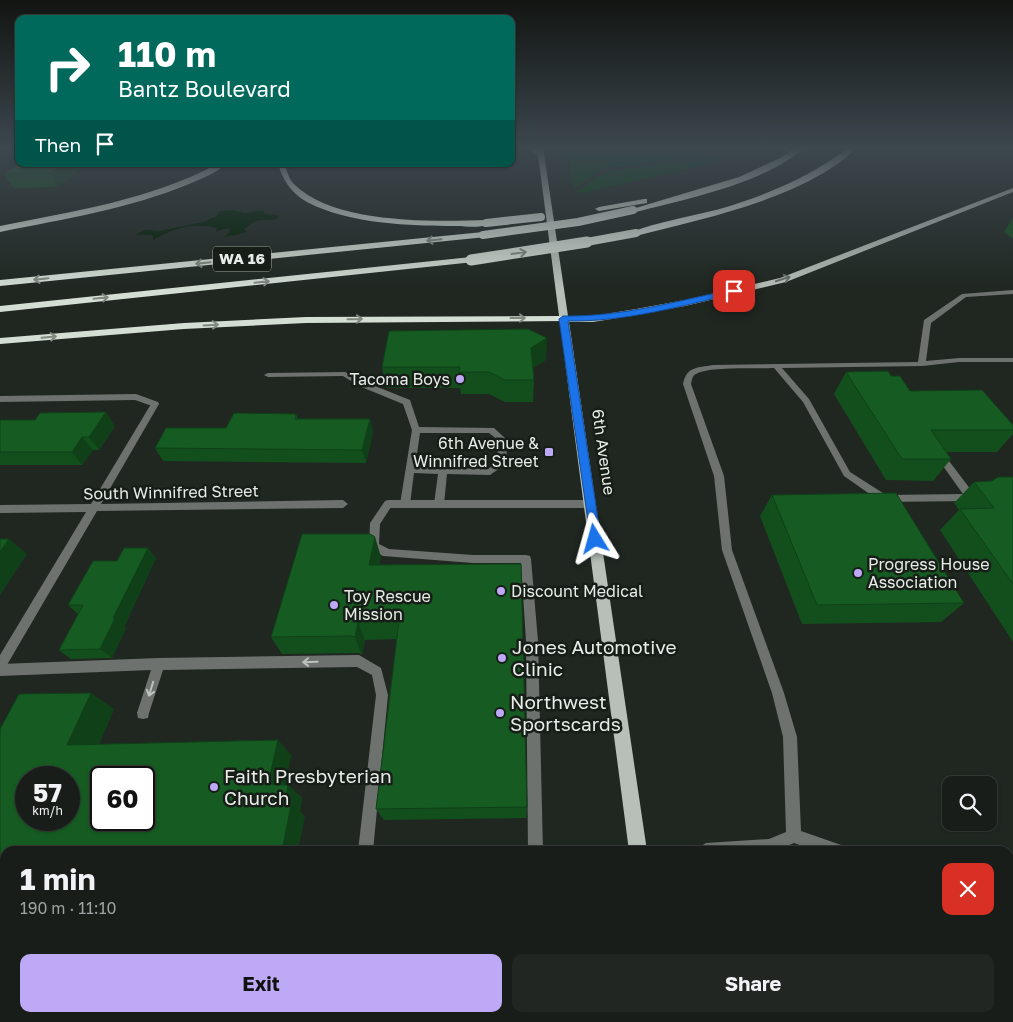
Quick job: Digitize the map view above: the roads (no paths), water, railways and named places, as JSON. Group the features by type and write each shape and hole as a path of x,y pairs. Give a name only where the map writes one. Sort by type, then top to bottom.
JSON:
{"highway":[{"path":"0,229 151,195"},
{"path":"303,195 316,203 330,208 366,217 398,222 486,223 562,214"},
{"path":"580,212 686,195"},
{"name":"WA 16","path":"0,283 483,234 578,222 692,195"},
{"name":"WA 16","path":"0,309 471,260 561,247 636,233 722,211 768,195"},
{"path":"0,341 184,326 306,320 563,319"}],"main road":[{"name":"6th Avenue","path":"547,195 637,846"},
{"path":"563,319 592,319 636,312 685,303 783,280 1001,195"}],"street":[{"path":"922,364 927,322 964,295 1013,292"},
{"path":"794,836 790,737 778,693 727,550 720,476 687,384 689,375 707,367 922,364 959,360 1013,360"},
{"path":"776,366 806,401 847,474 884,500 971,497 943,459"},
{"path":"268,375 345,374 362,384 407,402 416,430 405,504"},
{"path":"0,399 136,397 156,404 92,508 0,668"},
{"path":"411,470 490,472 502,463 502,439 491,430 416,430"},
{"path":"439,504 443,472"},
{"name":"South Winnifred Street","path":"0,509 343,504"},
{"path":"536,846 532,641 526,559 472,559 387,553 374,546 374,523 388,504 590,504"},
{"path":"0,668 359,661 377,672 382,695 367,846"},
{"path":"144,713 159,664"},
{"path":"769,846 794,836 824,846"}],"place":[{"name":"Tacoma Boys","path":"460,379"},
{"name":"6th Avenue & Winnifred Street","path":"549,452"},
{"name":"Progress House Association","path":"858,573"},
{"name":"Discount Medical","path":"501,591"},
{"name":"Toy Rescue Mission","path":"334,605"},
{"name":"Jones Automotive Clinic","path":"502,658"},
{"name":"Northwest Sportscards","path":"500,713"},
{"name":"Faith Presbyterian Church","path":"214,787"}]}
